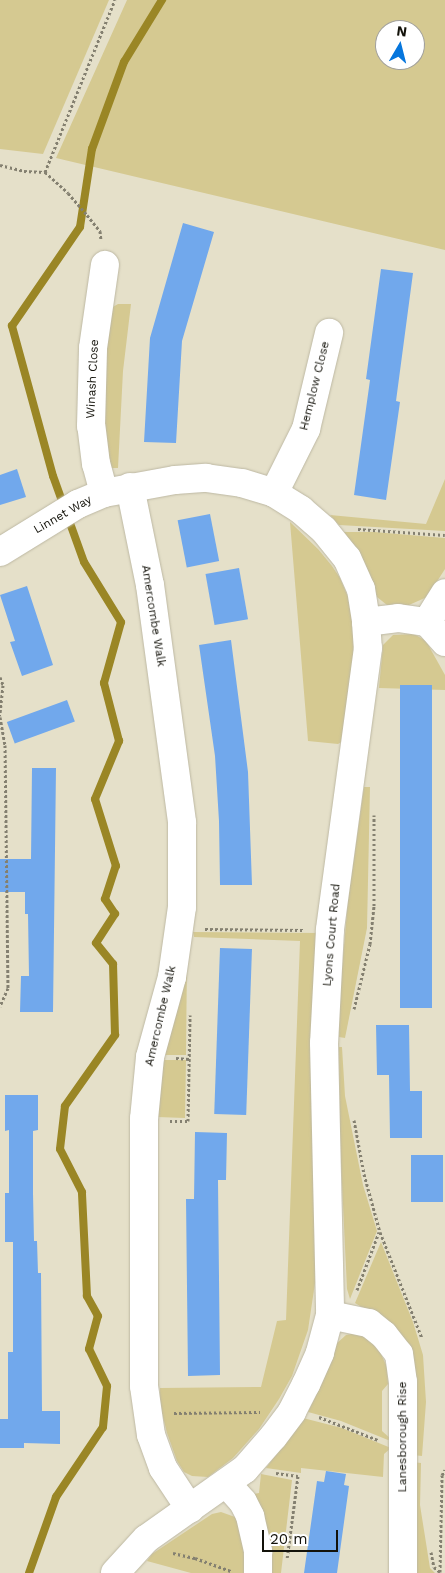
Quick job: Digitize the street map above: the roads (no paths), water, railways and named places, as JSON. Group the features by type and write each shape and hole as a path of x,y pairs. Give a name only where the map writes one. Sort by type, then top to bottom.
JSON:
{"street":[{"name":"Winash Close","path":"104,493 96,464 91,426 92,348 105,265"},
{"name":"Hemplow Close","path":"274,493 306,429 329,333"},
{"name":"Lyons Court Road","path":"115,1573 146,1539 246,1468 292,1412 339,1317 324,1043 330,930 368,648 361,589 347,558 324,530 301,510 274,493 242,483 206,478 175,480 130,487"},
{"name":"Linnet Way","path":"0,552 78,504 104,493 130,487"},
{"name":"Amercombe Walk","path":"130,487 150,585 182,823 182,907 172,977 150,1057 144,1120 144,1386 152,1435 163,1468 190,1509"},
{"path":"427,622 445,593"},
{"path":"366,622 398,618 427,622 445,642"},
{"name":"Lanesborough Rise","path":"339,1317 369,1323 384,1335 399,1354 403,1382 403,1573"},
{"path":"226,1483 244,1502 250,1516 258,1552 258,1573"}],"waterway":[{"path":"29,1573 56,1497 103,1427 107,1386 89,1349 98,1316 87,1296 82,1192 60,1149 65,1106 115,1035 113,964 96,943 115,914 105,899 116,866 95,799 119,741 104,683 121,622 84,562 53,476 12,326 80,227 92,149 124,62 162,0"}]}
